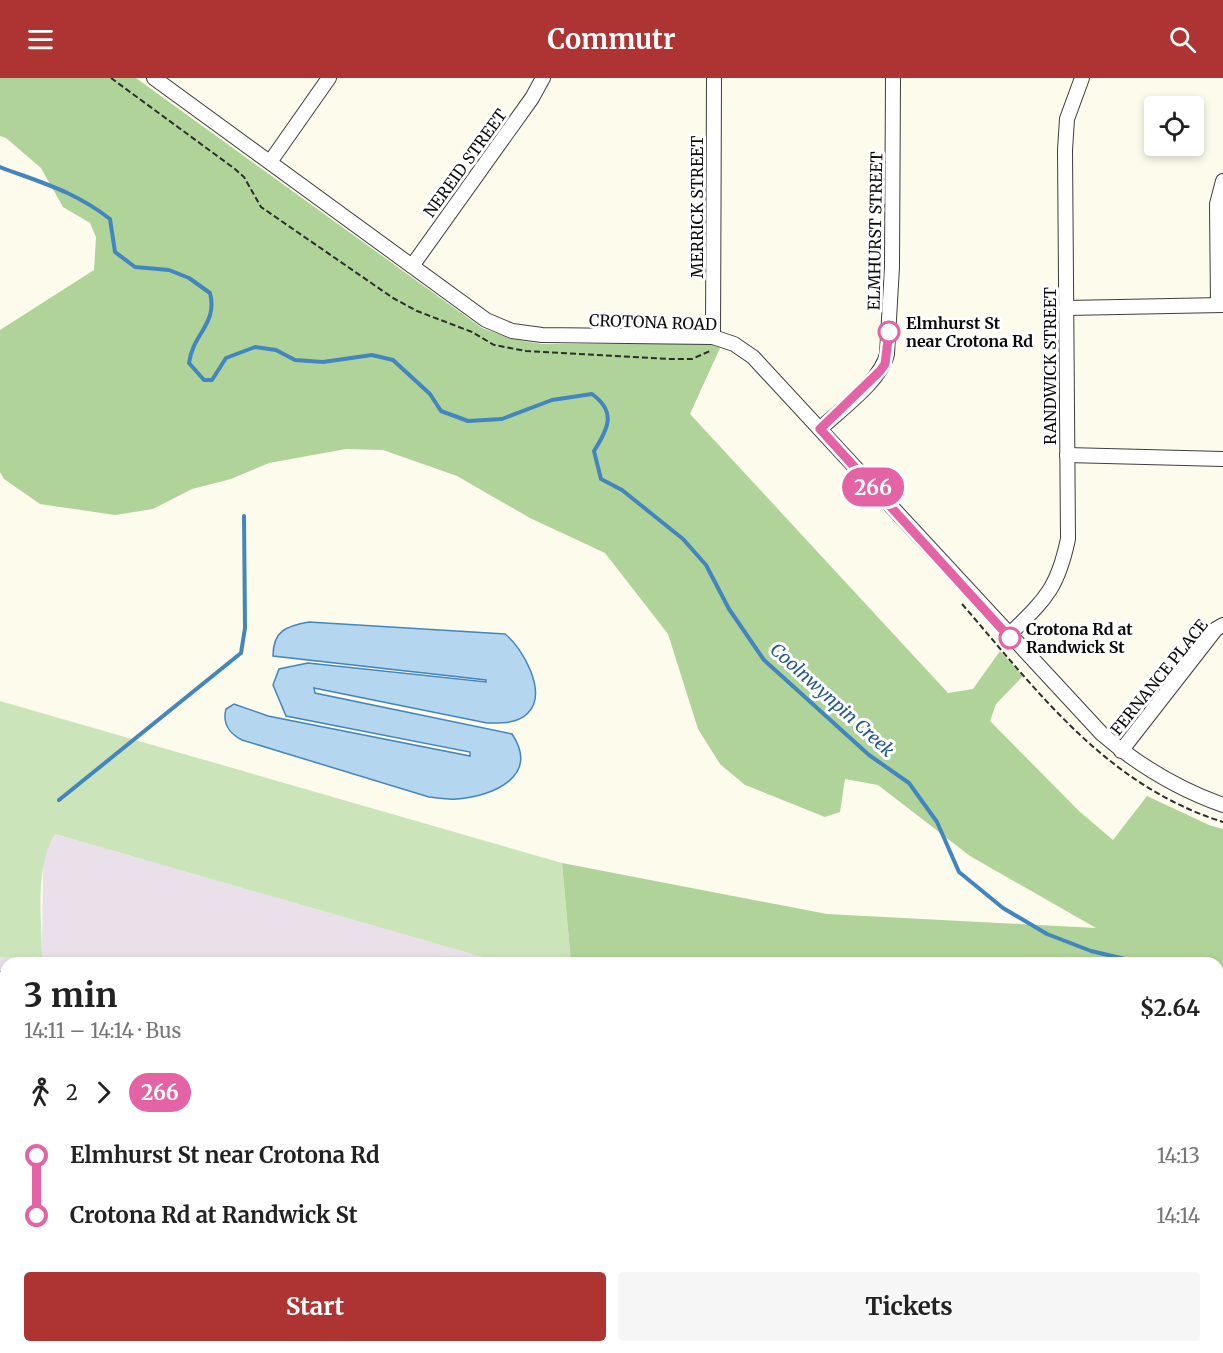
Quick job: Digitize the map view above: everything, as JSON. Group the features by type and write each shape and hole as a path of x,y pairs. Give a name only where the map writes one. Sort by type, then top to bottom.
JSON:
{"street":[{"path":"270,162 329,78"},
{"name":"NEREID STREET","path":"412,266 532,98 543,78"},
{"name":"MERRICK STREET","path":"713,337 714,78"},
{"name":"ELMHURST STREET","path":"820,429 873,380 885,364 892,267 893,78"},
{"name":"RANDWICK STREET","path":"1008,636 1047,597 1061,571 1068,539 1065,150 1067,119 1082,78"},
{"name":"CROTONA ROAD","path":"156,79 486,320 512,331 542,335 713,337 734,344 753,357 1085,718 1121,751 1178,787 1223,806"},
{"path":"1066,308 1220,305 1217,204 1223,181"},
{"path":"1067,455 1223,459"},
{"name":"FERNANCE PLACE","path":"1121,751 1215,629 1223,625"}],"path":[{"path":"111,78 235,169 244,177 261,207 393,298 417,311 472,332 494,345 525,351 670,359 692,358 710,351 717,351"},
{"path":"957,598 1031,684 1092,749 1114,766 1176,803 1223,822"}],"shaded area":[{"path":"55,834 482,957 42,957 43,867 46,849"}],"green space":[{"path":"0,78 136,78 482,328 511,339 542,344 711,344 720,348 690,414 948,693 973,689 1000,651 1023,676 996,704 990,721 1079,811 1113,840 1147,796 1209,825 1223,829 1223,957 570,957 562,863 827,914 1096,928 970,856 878,785 845,779 840,812 825,817 745,785 720,764 698,729 668,634 605,553 530,518 457,476 383,450 346,449 269,463 231,479 192,489 153,509 115,515 40,504 4,479 0,472 0,330 94,270 96,237 90,223 63,207 41,168 6,138 0,136"},
{"path":"0,701 562,863 570,957 482,957 55,834 48,847 42,878 42,957 0,957"}],"water":[{"path":"309,622 505,634 519,649 531,671 534,683 533,704 524,717 514,721 487,723 314,688 315,693 512,734 519,749 520,761 517,772 498,788 471,797 450,799 429,797 237,737 230,731 225,719 226,709 234,704 268,716 470,756 470,752 286,716 273,685 279,669 308,663 486,682 486,680 273,656 275,641 282,631 294,625"}],"waterway":[{"name":"Coolnwynpin Creek","path":"0,167 70,194 97,209 110,219 115,252 135,267 169,270 189,278 210,293 211,313 191,353 189,363 204,380 212,380 226,358 255,347 276,350 295,360 323,362 372,355 393,360 430,394 441,411 468,421 502,419 552,400 592,394 605,407 608,421 594,451 601,479 622,490 683,539 706,565 729,609 764,660 869,755 909,783 937,822 959,872 1003,908 1047,934 1091,951 1116,957"},
{"path":"59,800 241,653 245,628 244,516"}],"bus line":[{"name":"266","path":"889,332 885,364 873,380 820,429 1010,638"}],"place":[{"name":"Elmhurst St near Crotona Rd","path":"889,332"},
{"name":"Crotona Rd at Randwick St","path":"1010,638"}]}
